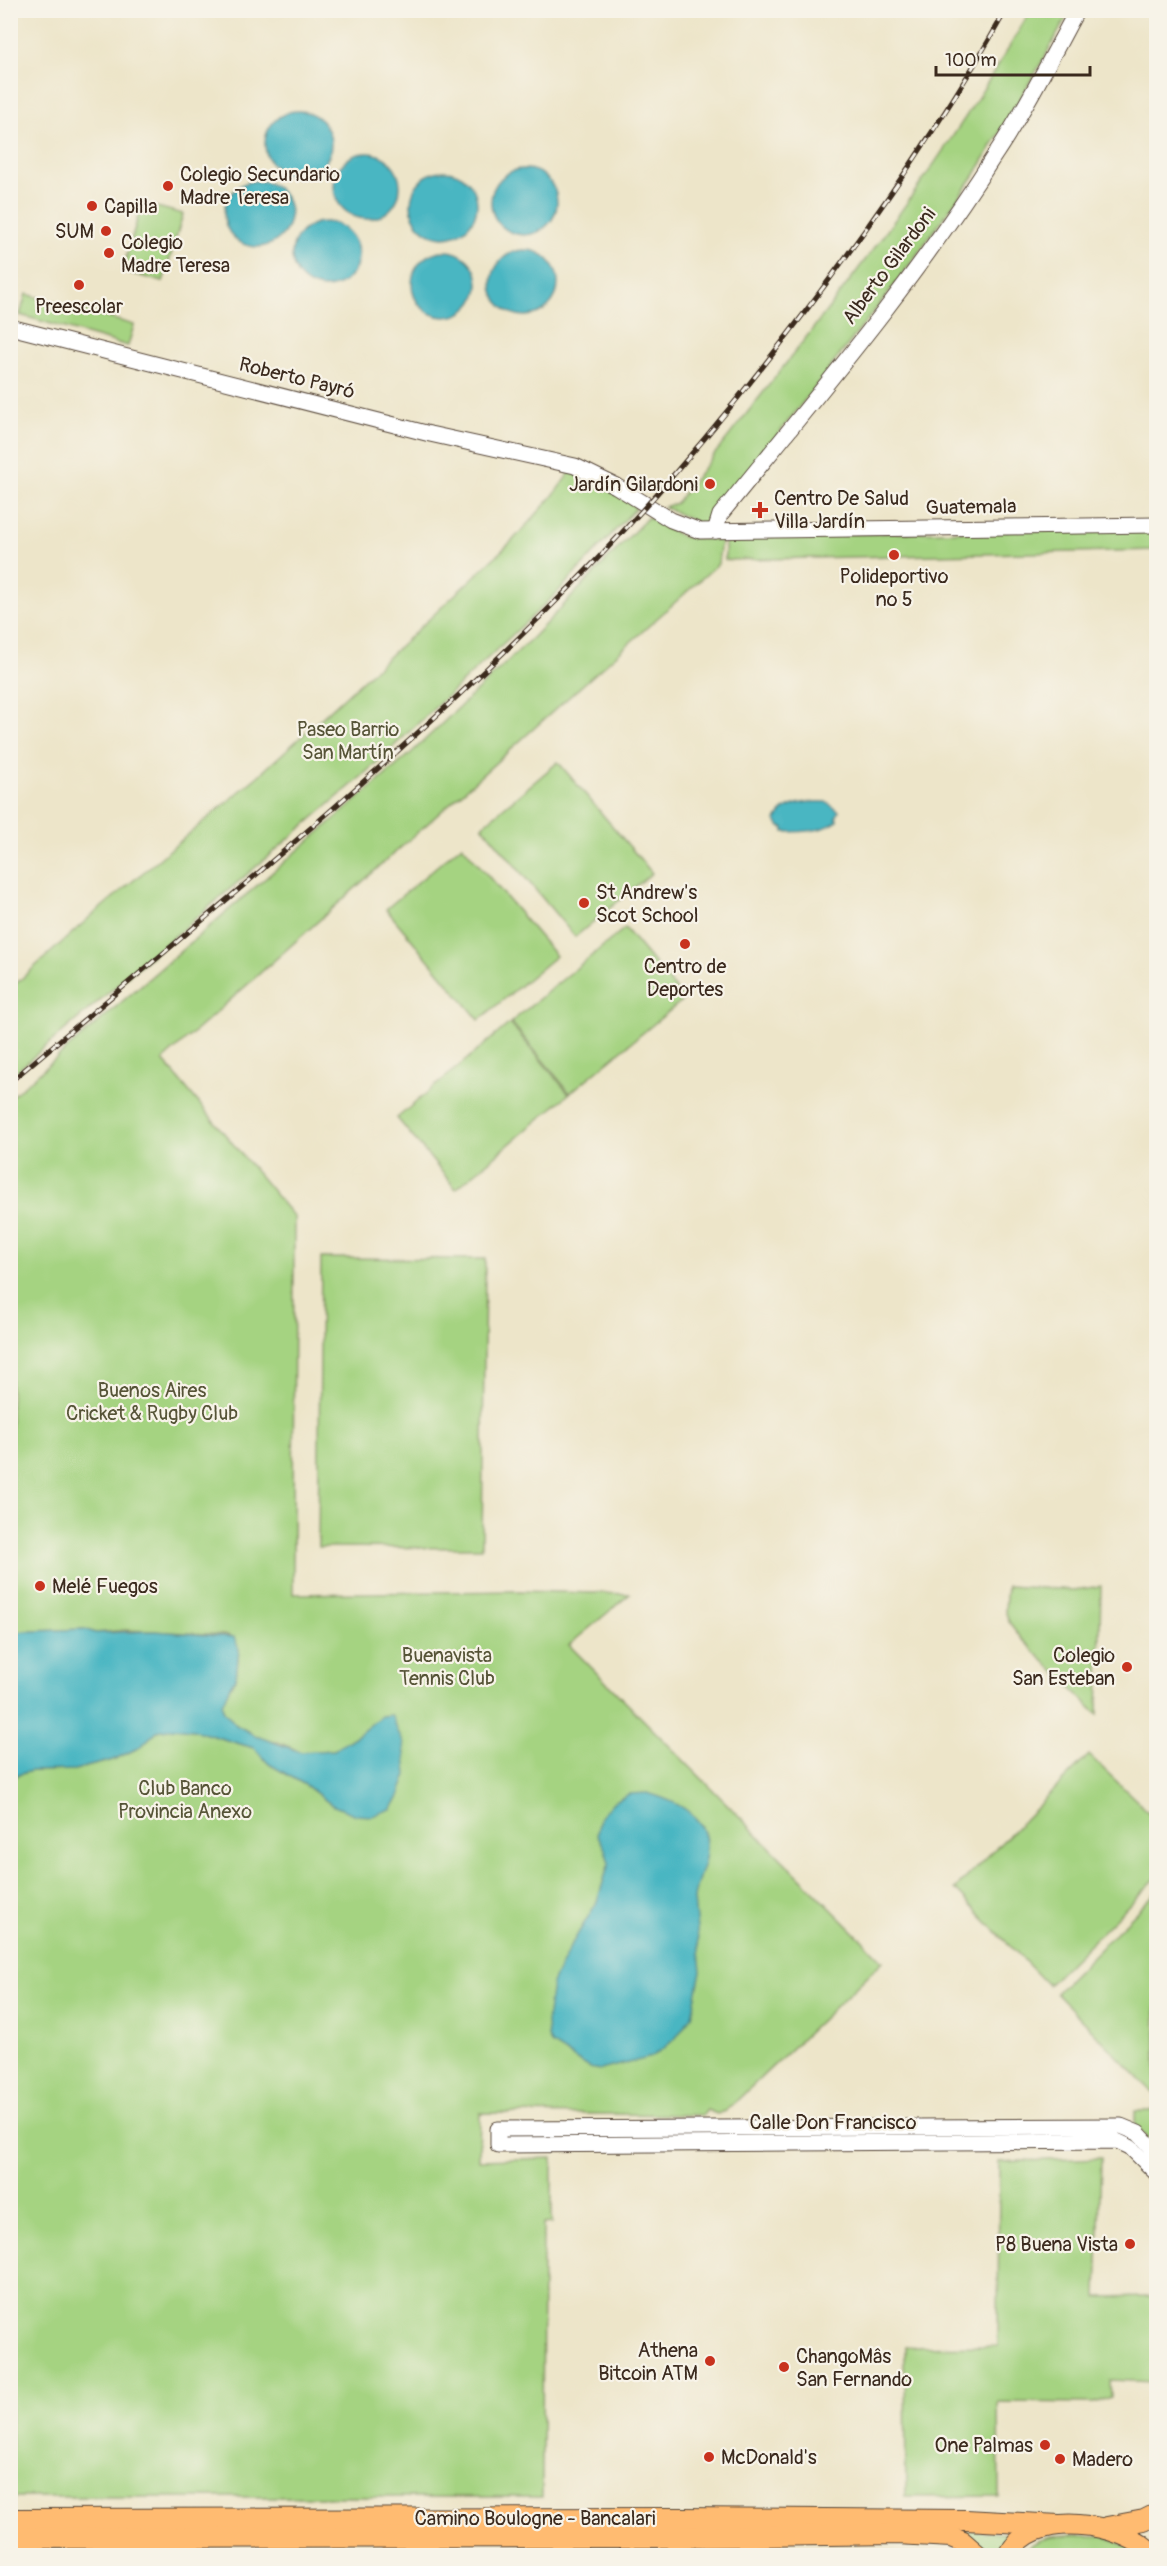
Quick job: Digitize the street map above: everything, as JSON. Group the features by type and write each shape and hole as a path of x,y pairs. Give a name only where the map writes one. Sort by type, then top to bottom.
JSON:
{"main road":[{"path":"1105,2528 1144,2520 1156,2514"},
{"name":"Camino Boulogne - Bancalari","path":"10,2519 976,2520 1105,2528"},
{"path":"1009,2556 1014,2546 1028,2534 1045,2527 1059,2525"},
{"path":"1105,2528 1136,2540 1154,2556"},
{"name":"Camino Boulogne - Bancalari","path":"10,2538 670,2537 907,2534 951,2537 963,2542 979,2556"}],"street":[{"name":"Alberto Gilardoni","path":"715,531 720,515 895,296 978,181 998,151 1077,10"},
{"name":"Roberto Payró","path":"10,327 430,434 574,466 594,475"},
{"name":"Guatemala","path":"594,475 683,525 700,531 1156,525"},
{"name":"Calle Don Francisco","path":"1156,2152 1138,2133 1121,2126 498,2137 1117,2141 1130,2146 1156,2173"}],"green space":[{"path":"1030,11 1070,11 974,176 893,287 711,520 702,525 664,507 676,503 863,263 951,140"},
{"path":"142,203 183,214 163,282 122,271"},
{"path":"26,294 134,325 128,346 20,315"},
{"name":"Paseo Barrio San Martín","path":"571,471 628,500 636,508 555,595 361,777 11,1076 10,989 90,917 258,776 410,637 513,540 552,497"},
{"path":"648,517 683,537 721,540 718,564 163,1060 294,1217 293,1594 518,1591 630,1594 569,1645 883,1961 726,2111 717,2114 707,2110 703,2115 480,2113 479,2160 552,2158 552,2223 543,2224 542,2497 11,2497 11,1777 31,1771 74,1770 113,1760 140,1747 157,1731 173,1728 193,1730 254,1748 269,1764 307,1786 332,1805 404,1745 381,1716 335,1750 301,1752 278,1742 266,1741 236,1725 223,1710 222,1704 236,1678 239,1649 228,1635 126,1630 95,1633 85,1629 11,1632 11,1097 410,754 534,636"},
{"path":"1156,527 1156,550 725,560 725,537"},
{"path":"558,762 652,873 575,937 482,826"},
{"path":"462,845 556,956 479,1020 386,909"},
{"path":"625,928 684,999 570,1093 511,1022"},
{"path":"510,1023 569,1094 456,1189 397,1118"},
{"path":"321,1258 485,1259 482,1548 318,1547"},
{"path":"1007,1586 1074,1590 1101,1586 1098,1715 1021,1638 1009,1622 1005,1610"},
{"path":"1089,1755 1156,1819 1156,1878 1048,1985 955,1889"},
{"path":"1156,1892 1156,2096 1056,1993"},
{"path":"1135,2111 1156,2111 1156,2147 1135,2126"},
{"path":"1101,2158 1097,2297 1156,2296 1156,2382 1110,2380 1111,2397 1094,2403 998,2402 999,2496 906,2497 905,2347 998,2346 999,2162"},
{"path":"804,2526 962,2529 1009,2534 1014,2539 1006,2555 988,2556 981,2547"},
{"path":"1105,2536 1147,2556 1022,2556 1029,2547 1048,2538"}],"water":[{"path":"298,111 311,114 321,121 328,131 331,144 328,157 321,167 311,174 298,177 285,174 275,167 268,157 265,144 268,131 275,121 285,114"},
{"path":"367,153 380,156 390,163 397,173 400,186 397,199 390,209 380,216 367,219 354,216 344,209 337,199 334,186 337,173 344,163 354,156"},
{"path":"524,169 537,172 547,179 554,189 557,202 554,215 547,225 537,232 524,235 511,232 501,225 494,215 491,202 494,189 501,179 511,172"},
{"path":"444,171 457,174 467,181 474,191 477,204 474,217 467,227 457,234 444,237 431,234 421,227 414,217 411,204 414,191 421,181 431,174"},
{"path":"257,181 270,184 280,191 287,201 290,214 287,227 280,237 270,244 257,247 244,244 234,237 227,227 224,214 227,201 234,191 244,184"},
{"path":"325,222 338,225 348,232 355,242 358,255 355,268 348,278 338,285 325,288 312,285 302,278 295,268 292,255 295,242 302,232 312,225"},
{"path":"525,250 538,253 548,260 555,270 558,283 555,296 548,306 538,313 525,316 512,313 502,306 495,296 492,283 495,270 502,260 512,253"},
{"path":"445,251 458,254 468,261 475,271 478,284 475,297 468,307 458,314 445,317 432,314 422,307 415,297 412,284 415,271 422,261 432,254"},
{"path":"826,802 839,811 836,818 838,821 832,825 819,829 784,832 784,828 780,827 776,821 779,815 790,806"},
{"path":"85,1629 95,1633 154,1631 234,1637 239,1649 236,1678 222,1704 223,1710 236,1725 256,1736 301,1752 334,1750 358,1735 381,1716 391,1715 404,1745 407,1775 398,1799 391,1809 372,1816 356,1815 332,1805 307,1786 269,1764 254,1748 193,1730 173,1728 157,1731 140,1747 113,1760 74,1770 31,1771 11,1777 11,1632"},
{"path":"647,1793 684,1808 700,1825 705,1835 704,1863 694,1899 701,1971 692,2016 675,2039 652,2057 600,2070 590,2068 551,2044 547,2022 552,1983 597,1902 609,1863 597,1834 600,1817 613,1802 629,1794"}],"railway":[{"path":"10,1082 282,853 415,735 544,613 614,542 712,429 775,352 832,276 936,127 1006,10"}],"place":[{"name":"Colegio Secundario Madre Teresa","path":"168,186"},
{"name":"Capilla","path":"92,206"},
{"name":"SUM","path":"106,231"},
{"name":"Colegio Madre Teresa","path":"109,253"},
{"name":"Preescolar","path":"79,285"},
{"name":"Jardín Gilardoni","path":"710,484"},
{"name":"Centro De Salud Villa Jardín","path":"760,510"},
{"name":"Polideportivo nº 5","path":"894,555"},
{"name":"St Andrew's Scot School","path":"584,903"},
{"name":"Centro de Deportes","path":"685,944"},
{"name":"Melé Fuegos","path":"40,1586"},
{"name":"Colegio San Esteban","path":"1127,1667"},
{"name":"P8 Buena Vista","path":"1130,2244"},
{"name":"Athena Bitcoin ATM","path":"710,2361"},
{"name":"ChangoMâs San Fernando","path":"784,2367"},
{"name":"One Palmas","path":"1045,2445"},
{"name":"McDonald's","path":"709,2457"},
{"name":"Madero","path":"1060,2459"}],"park label":[{"name":"Buenos Aires Cricket & Rugby Club","path":"152,1402"},
{"name":"Buenavista Tennis Club","path":"447,1666"},
{"name":"Club Banco Provincia Anexo","path":"185,1800"}]}
